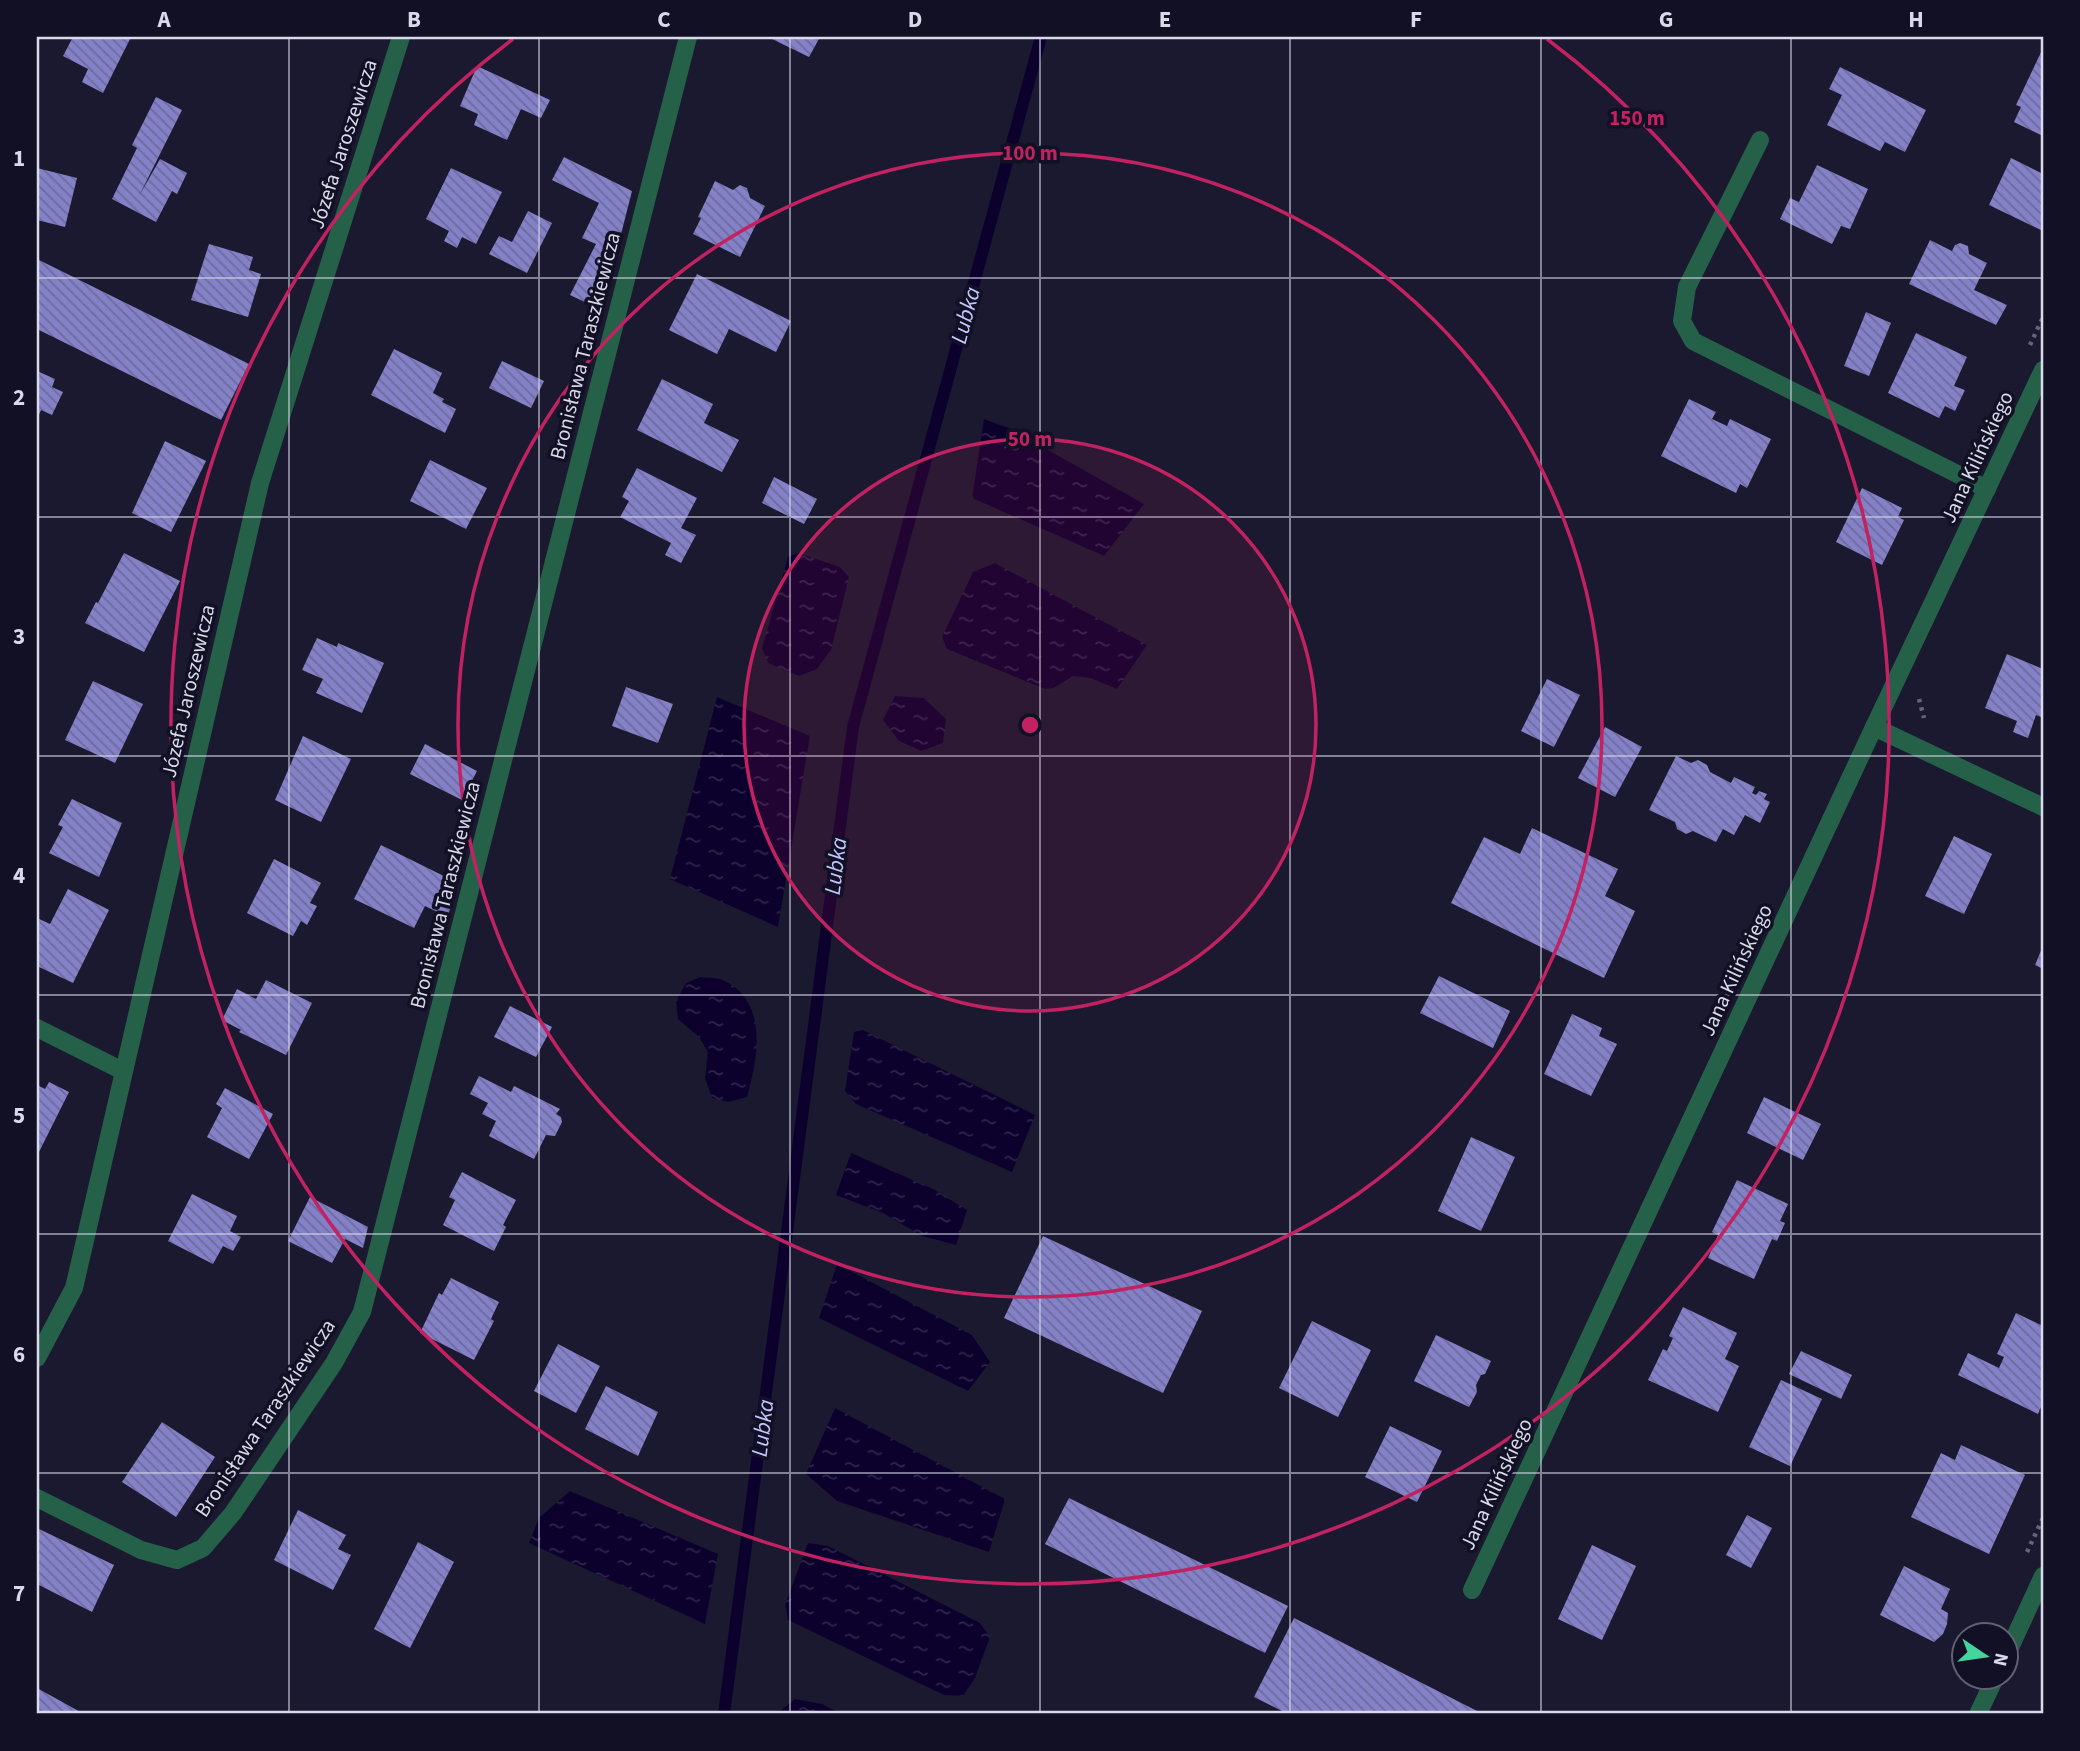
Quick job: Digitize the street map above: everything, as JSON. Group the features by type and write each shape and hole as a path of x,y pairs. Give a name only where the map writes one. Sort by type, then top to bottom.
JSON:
{"street":[{"name":"Józefa Jaroszewicza","path":"38,1354 74,1288 260,483 401,37"},
{"name":"Bronisława Taraszkiewicza","path":"37,1498 141,1550 177,1560 203,1548 233,1513 334,1363 362,1312 688,37"},
{"path":"1760,140 1687,287 1682,321 1693,341 1987,489"},
{"name":"Jana Kilińskiego","path":"1472,1590 2043,370"},
{"path":"1874,727 2043,807"},
{"path":"37,1028 123,1071"},
{"path":"2021,1624 2043,1576"},
{"path":"1978,1714 1989,1692"}],"path":[{"path":"1904,664 1924,672 1918,688 1920,710 1929,727"}],"water":[{"path":"984,419 1011,429 1144,504 1104,556 972,498"},
{"path":"798,553 840,567 849,577 831,650 817,669 799,676 768,663 762,648 788,557"},
{"path":"995,563 1147,645 1117,689 1090,678 1073,676 1054,688 1045,689 947,649 942,637 973,572"},
{"path":"895,696 924,698 946,719 943,743 921,751 899,741 883,720"},
{"path":"717,697 810,736 778,927 670,879"},
{"path":"700,977 720,979 737,989 747,1001 753,1015 756,1048 747,1097 728,1102 712,1098 705,1078 708,1052 699,1037 678,1019 676,1001 686,983"},
{"path":"863,1030 1035,1115 1012,1172 856,1104 845,1091 854,1032"},
{"path":"851,1153 933,1189 967,1210 956,1245 922,1236 883,1213 836,1195"},
{"path":"837,1264 972,1335 990,1362 968,1391 819,1318"},
{"path":"835,1408 1005,1499 989,1552 837,1501 806,1474"},
{"path":"570,1491 718,1554 705,1624 529,1543 539,1518"},
{"path":"808,1543 828,1546 980,1623 990,1637 975,1678 963,1696 944,1695 788,1620 785,1605"},
{"path":"795,1699 822,1704 842,1714 780,1714 780,1711"}],"building":[{"path":"73,37 131,37 103,93 82,82 88,69 63,56"},
{"path":"768,37 820,37 809,57"},
{"path":"2043,48 2043,136 2014,122 2021,107 2016,105"},
{"path":"477,66 550,100 541,118 521,109 507,140 474,125 478,114 460,106"},
{"path":"1840,67 1926,110 1905,152 1885,142 1880,151 1827,125 1842,95 1829,89"},
{"path":"156,97 182,110 139,196 160,159 187,173 177,194 172,191 156,222 112,199 137,148 132,145"},
{"path":"564,157 632,191 616,254 614,253 589,304 570,295 596,244 582,238 599,203 552,180"},
{"path":"2011,158 2043,174 2043,231 1989,205"},
{"path":"1817,165 1868,189 1850,229 1841,226 1832,244 1780,219 1790,198 1799,202"},
{"path":"37,168 77,178 65,227 37,220"},
{"path":"451,168 502,192 476,244 462,237 457,248 444,241 449,231 426,219"},
{"path":"715,181 733,190 740,185 747,188 750,198 765,206 740,257 693,234"},
{"path":"528,211 552,223 527,273 489,254 499,236 512,242"},
{"path":"1930,240 1952,251 1955,245 1960,243 1968,246 1969,254 1987,263 1974,290 2007,305 1996,325 1909,284"},
{"path":"209,244 253,257 249,270 261,274 248,317 191,300"},
{"path":"37,259 249,364 221,420 37,329"},
{"path":"697,274 791,321 776,352 729,329 717,354 669,330"},
{"path":"1866,312 1891,323 1869,376 1844,366"},
{"path":"1916,333 1967,357 1954,386 1965,390 1955,411 1945,406 1939,418 1888,393"},
{"path":"394,349 442,373 433,393 444,399 442,402 456,409 445,433 371,395"},
{"path":"502,361 544,381 531,408 489,388"},
{"path":"37,371 55,379 52,387 63,392 52,415 41,410 37,419"},
{"path":"662,379 713,404 704,423 739,440 722,472 637,430"},
{"path":"1689,399 1716,412 1712,419 1727,426 1730,419 1771,439 1747,488 1740,484 1736,493 1661,456"},
{"path":"165,441 206,461 171,532 132,513"},
{"path":"430,460 487,488 466,529 410,501"},
{"path":"637,468 697,498 681,528 696,535 681,563 665,555 671,543 620,517 629,501 622,497"},
{"path":"774,477 817,499 804,524 762,503"},
{"path":"1862,488 1902,508 1898,517 1904,520 1882,565 1836,542"},
{"path":"124,553 180,581 144,652 85,623"},
{"path":"317,638 337,647 338,643 384,663 362,713 316,693 323,679 302,670"},
{"path":"2007,654 2043,669 2043,718 2036,715 2028,738 2013,732 2017,721 1985,708"},
{"path":"1547,679 1580,695 1554,747 1521,731"},
{"path":"93,681 143,704 115,763 65,740"},
{"path":"626,687 673,704 658,743 612,726"},
{"path":"1605,727 1642,747 1615,797 1578,778"},
{"path":"303,736 351,759 321,822 275,800"},
{"path":"425,744 477,771 462,800 410,774"},
{"path":"1676,756 1691,763 1698,760 1707,765 1710,772 1731,783 1734,777 1755,787 1752,793 1756,795 1759,791 1767,794 1764,799 1770,802 1760,823 1745,815 1734,835 1723,829 1716,842 1693,831 1686,834 1677,829 1675,822 1649,810"},
{"path":"72,799 122,823 99,877 49,853 63,827 58,825"},
{"path":"1532,828 1618,869 1605,896 1635,911 1604,978 1451,903 1484,837 1520,854"},
{"path":"1954,836 1992,854 1964,914 1925,896"},
{"path":"381,845 456,882 448,917 425,906 414,928 354,899"},
{"path":"274,859 321,883 310,903 317,906 307,925 301,921 293,936 247,913"},
{"path":"68,889 109,910 73,983 37,966 37,918 50,924"},
{"path":"2043,946 2043,969 2035,965"},
{"path":"1439,976 1510,1011 1493,1048 1420,1013"},
{"path":"266,980 312,1003 286,1055 239,1032 241,1030 222,1020 237,989 256,999"},
{"path":"510,1006 552,1027 536,1057 494,1037"},
{"path":"1572,1014 1602,1028 1599,1036 1617,1044 1591,1096 1544,1074"},
{"path":"479,1076 511,1092 514,1086 560,1109 556,1114 561,1117 562,1122 555,1136 546,1135 534,1159 489,1136 496,1121 482,1114 488,1103 470,1094"},
{"path":"49,1082 69,1092 37,1156 37,1085 45,1089"},
{"path":"225,1088 273,1114 249,1159 207,1137 222,1108 216,1104"},
{"path":"1764,1097 1821,1124 1803,1160 1747,1133"},
{"path":"1471,1137 1515,1157 1481,1231 1438,1211"},
{"path":"462,1172 516,1200 494,1251 443,1225 455,1200 449,1197"},
{"path":"1737,1180 1788,1204 1780,1221 1785,1223 1777,1241 1772,1239 1754,1279 1708,1258 1718,1235 1712,1232"},
{"path":"192,1194 237,1216 230,1231 241,1237 233,1251 223,1246 213,1264 168,1241"},
{"path":"310,1197 368,1227 363,1248 345,1239 332,1263 288,1241"},
{"path":"1043,1236 1202,1311 1163,1393 1004,1318"},
{"path":"451,1278 499,1302 491,1319 494,1321 474,1360 420,1333 439,1293 442,1295"},
{"path":"1683,1307 1737,1333 1725,1359 1739,1366 1718,1412 1648,1380 1663,1349 1667,1351 1673,1338 1669,1336"},
{"path":"2016,1313 2043,1326 2043,1402 2038,1414 1958,1375 1968,1353 1999,1368 2004,1357 1997,1354"},
{"path":"1312,1321 1371,1350 1338,1417 1279,1388"},
{"path":"1436,1335 1491,1361 1476,1385 1477,1392 1469,1407 1414,1381"},
{"path":"558,1344 600,1366 576,1413 534,1391"},
{"path":"1801,1351 1852,1375 1841,1399 1789,1374"},
{"path":"1781,1380 1822,1399 1790,1466 1749,1447"},
{"path":"606,1386 658,1412 638,1456 585,1429"},
{"path":"162,1422 215,1457 176,1517 122,1482"},
{"path":"1390,1426 1442,1451 1417,1502 1365,1477"},
{"path":"1961,1445 2025,1475 1989,1554 1911,1517 1941,1453 1955,1460"},
{"path":"1069,1498 1288,1606 1265,1653 1045,1544"},
{"path":"298,1510 346,1535 338,1549 351,1555 333,1590 274,1560"},
{"path":"1747,1515 1772,1528 1751,1568 1726,1555"},
{"path":"37,1528 114,1565 92,1612 37,1584"},
{"path":"418,1542 454,1562 410,1648 374,1629"},
{"path":"1592,1545 1636,1566 1602,1640 1558,1619"},
{"path":"1904,1566 1950,1589 1941,1609 1948,1613 1947,1624 1943,1634 1934,1642 1880,1615"},
{"path":"1294,1618 1483,1714 1288,1714 1254,1697"},
{"path":"37,1688 84,1714 37,1714"}],"waterway":[{"name":"Lubka","path":"724,1714 853,727 1041,37"}]}
